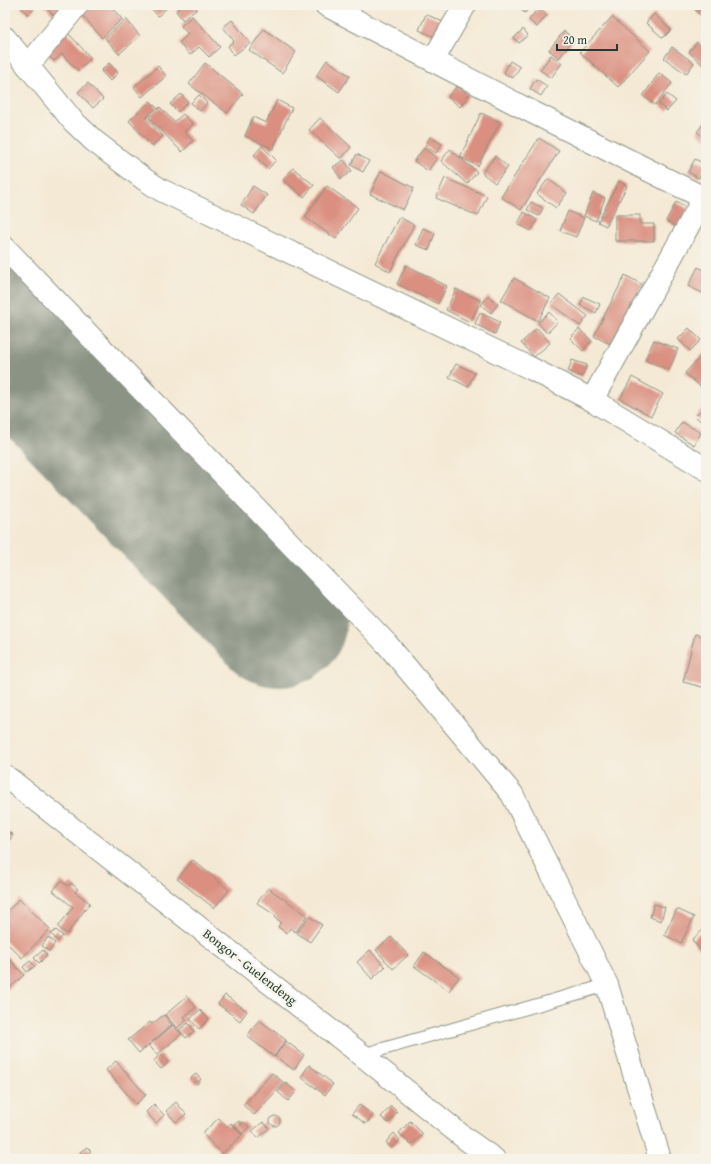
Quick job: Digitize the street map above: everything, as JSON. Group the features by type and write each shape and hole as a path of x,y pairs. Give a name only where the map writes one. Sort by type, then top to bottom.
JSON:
{"main road":[{"path":"28,66 77,5"},
{"path":"326,5 530,111 705,197 592,400"},
{"path":"433,60 465,5"},
{"path":"5,38 73,121 94,141 161,190 530,368 592,400 706,468"},
{"path":"5,248 386,643 512,794 607,985 660,1159"},
{"name":"Bongor - Guelendeng","path":"5,776 362,1055 467,1140 494,1159"}],"lane":[{"path":"362,1055 607,985"}],"building":[{"path":"24,5 32,5 35,8 28,15 21,7"},
{"path":"44,5 67,5 55,17"},
{"path":"93,5 113,5 111,7 122,19 102,38 82,15"},
{"path":"148,5 170,5 158,16"},
{"path":"183,5 193,5 197,9 183,20 176,11"},
{"path":"516,5 532,5 525,13"},
{"path":"704,5 706,7 706,11 701,16 692,6"},
{"path":"538,8 547,15 537,27 529,20"},
{"path":"426,14 445,23 437,38 419,30"},
{"path":"654,14 671,30 663,38 646,23"},
{"path":"192,16 220,47 209,57 199,47 190,55 179,43 188,34 181,26"},
{"path":"612,17 650,51 618,87 580,52"},
{"path":"126,19 140,36 119,54 105,38"},
{"path":"232,20 250,43 234,55 228,46 234,41 223,27"},
{"path":"264,29 296,52 282,73 249,50"},
{"path":"523,29 528,35 519,43 514,38"},
{"path":"564,31 574,39 559,58 549,50"},
{"path":"67,32 91,58 78,71 62,54 54,61 45,52"},
{"path":"697,42 706,50 706,64 704,66 689,52"},
{"path":"672,47 694,63 686,74 664,58"},
{"path":"551,55 562,63 551,78 540,70"},
{"path":"327,60 350,76 339,92 316,76"},
{"path":"510,61 520,67 513,78 504,73"},
{"path":"109,63 118,73 110,81 101,71"},
{"path":"205,63 243,94 227,113 189,84"},
{"path":"158,66 166,76 142,97 134,87"},
{"path":"659,73 672,83 655,105 643,96"},
{"path":"536,79 547,86 541,96 530,89"},
{"path":"88,83 103,99 93,108 78,92"},
{"path":"457,86 469,95 460,107 448,97"},
{"path":"181,94 188,102 178,112 170,104"},
{"path":"667,94 676,101 667,111 659,104"},
{"path":"199,95 207,103 200,111 191,103"},
{"path":"277,100 292,108 273,149 245,136 253,117 266,123"},
{"path":"150,101 157,108 146,118 163,136 152,146 129,121"},
{"path":"160,107 174,122 183,114 193,124 184,132 193,141 182,152 149,118"},
{"path":"481,113 500,122 478,166 460,157"},
{"path":"320,118 351,147 341,159 309,130"},
{"path":"706,120 706,139 697,132"},
{"path":"430,137 442,144 436,153 425,146"},
{"path":"539,138 559,151 521,210 501,197"},
{"path":"262,146 276,160 268,169 254,155"},
{"path":"424,148 437,158 428,171 414,161"},
{"path":"450,149 477,172 467,184 441,161"},
{"path":"357,154 369,161 363,172 351,165"},
{"path":"495,156 508,167 495,183 482,173"},
{"path":"695,159 706,165 699,178 688,172"},
{"path":"344,160 352,171 341,179 333,167"},
{"path":"293,168 314,185 304,197 283,180"},
{"path":"381,171 414,188 403,210 370,194"},
{"path":"445,178 487,196 478,216 436,198"},
{"path":"548,179 567,193 556,208 537,194"},
{"path":"619,181 627,186 606,226 598,222"},
{"path":"253,186 267,195 254,214 241,205"},
{"path":"327,186 358,208 336,239 305,217"},
{"path":"593,193 605,198 596,221 584,216"},
{"path":"531,202 543,208 539,216 527,210"},
{"path":"676,202 688,209 678,228 666,221"},
{"path":"568,211 584,218 576,237 560,231"},
{"path":"524,212 537,220 531,231 518,224"},
{"path":"615,215 640,215 640,224 654,224 654,241 615,241"},
{"path":"399,217 414,225 390,272 375,263"},
{"path":"423,228 435,233 429,250 416,245"},
{"path":"406,265 447,286 438,304 397,284"},
{"path":"698,267 706,271 706,295 688,286"},
{"path":"625,275 643,285 612,345 594,336"},
{"path":"514,278 550,298 538,321 501,300"},
{"path":"456,289 481,301 470,322 446,310"},
{"path":"559,294 588,316 580,326 551,304"},
{"path":"488,296 498,304 491,313 481,305"},
{"path":"584,297 600,304 596,313 580,305"},
{"path":"549,312 558,322 547,333 538,323"},
{"path":"480,313 500,322 495,334 475,324"},
{"path":"537,328 550,343 534,357 521,343"},
{"path":"689,328 701,340 690,351 678,339"},
{"path":"579,329 592,341 583,351 570,338"},
{"path":"654,340 678,349 669,370 645,360"},
{"path":"706,351 706,382 701,387 685,373"},
{"path":"572,360 587,365 582,377 568,371"},
{"path":"456,364 475,373 468,387 449,377"},
{"path":"632,377 663,394 651,416 620,399"},
{"path":"706,405 706,426 695,416"},
{"path":"682,422 701,433 694,445 675,433"},
{"path":"695,634 706,637 706,688 683,682"},
{"path":"5,830 13,835 5,847"},
{"path":"193,860 229,890 214,908 177,879"},
{"path":"61,881 68,886 71,883 78,889 75,892 90,903 67,934 58,927 73,907 53,891"},
{"path":"268,888 307,915 296,932 290,928 287,933 278,927 281,922 275,918 276,916 257,903"},
{"path":"19,899 50,929 22,958 5,941 5,914"},
{"path":"654,904 665,907 661,921 650,917"},
{"path":"677,909 694,917 681,943 664,935"},
{"path":"309,916 322,925 310,942 297,933"},
{"path":"706,927 706,952 704,954 692,940"},
{"path":"56,930 63,936 58,941 51,934"},
{"path":"48,937 55,943 49,951 42,946"},
{"path":"391,937 408,955 393,969 376,950"},
{"path":"43,950 47,955 39,963 34,958"},
{"path":"370,950 385,967 372,979 357,962"},
{"path":"424,952 459,977 449,991 414,966"},
{"path":"5,954 24,975 5,992"},
{"path":"30,961 35,966 27,972 23,967"},
{"path":"225,995 247,1011 240,1021 218,1004"},
{"path":"187,996 196,1007 184,1017 187,1020 177,1028 165,1015"},
{"path":"200,1010 209,1019 199,1029 190,1019"},
{"path":"164,1015 172,1025 139,1053 128,1040 150,1022 152,1024"},
{"path":"259,1020 286,1040 274,1057 247,1036"},
{"path":"188,1023 194,1031 186,1038 179,1030"},
{"path":"173,1025 181,1034 157,1055 149,1045"},
{"path":"286,1041 304,1055 294,1070 275,1056"},
{"path":"160,1054 168,1063 161,1069 154,1061"},
{"path":"116,1061 146,1095 136,1104 106,1070"},
{"path":"309,1065 333,1084 325,1095 301,1077"},
{"path":"272,1073 284,1083 254,1115 243,1105"},
{"path":"196,1074 201,1079 197,1084 191,1078"},
{"path":"286,1083 296,1092 288,1101 278,1092"},
{"path":"176,1102 186,1114 176,1122 166,1111"},
{"path":"154,1104 164,1115 156,1123 146,1112"},
{"path":"359,1105 373,1115 366,1124 352,1114"},
{"path":"391,1106 397,1112 388,1123 381,1117"},
{"path":"275,1116 280,1121 275,1126 270,1121"},
{"path":"219,1118 227,1127 231,1123 242,1135 222,1154 202,1133"},
{"path":"239,1121 241,1124 244,1122 249,1127 242,1134 234,1125"},
{"path":"410,1121 423,1134 411,1145 399,1133"},
{"path":"263,1122 269,1128 258,1138 252,1131"},
{"path":"394,1133 400,1140 391,1148 386,1142"},
{"path":"87,1147 91,1151 84,1157 80,1152"}],"runway":[{"path":"5,335 279,619"}]}
